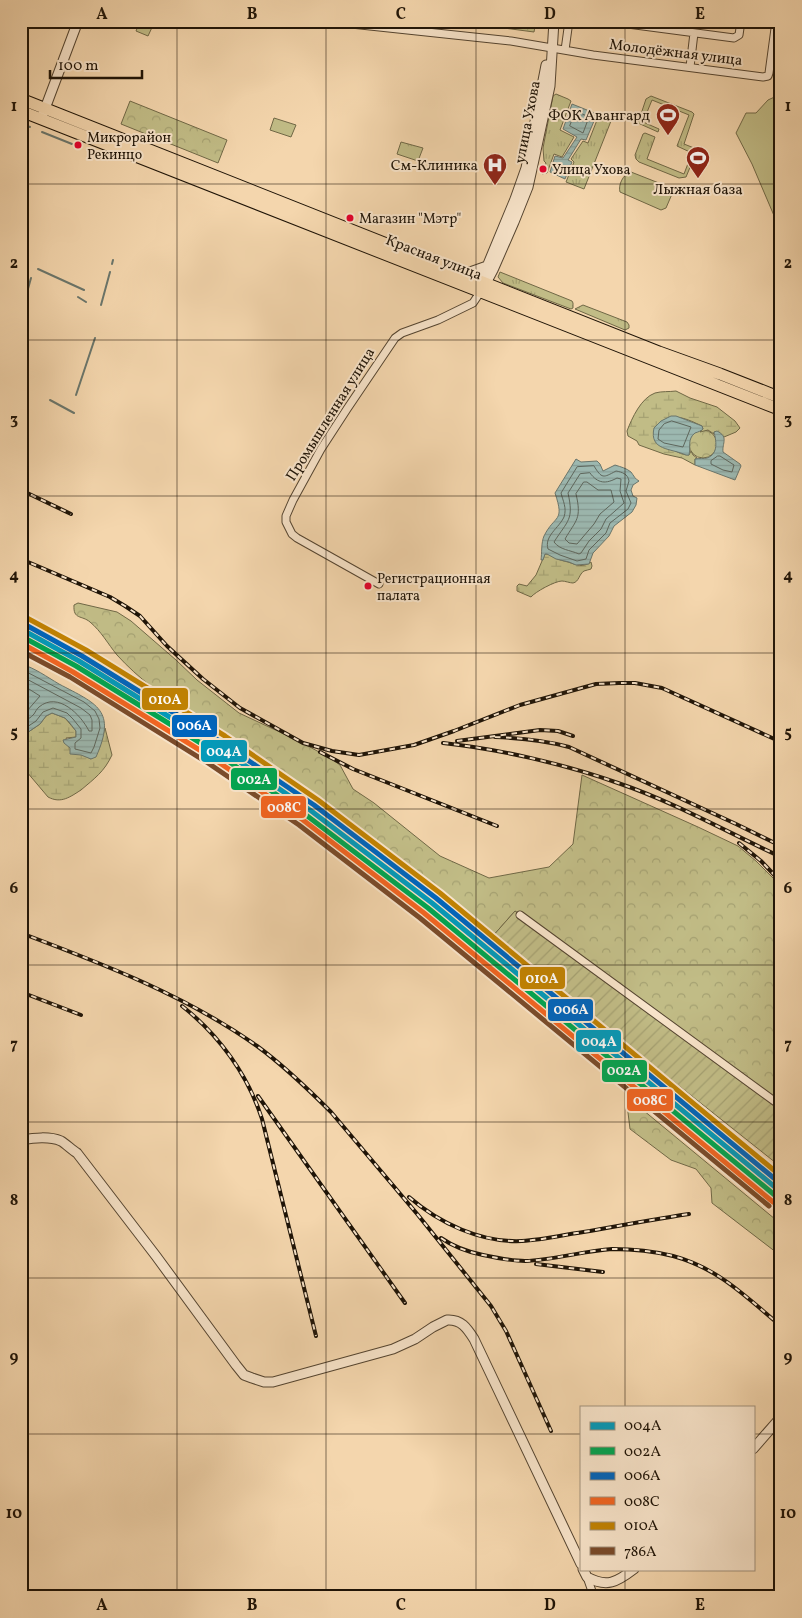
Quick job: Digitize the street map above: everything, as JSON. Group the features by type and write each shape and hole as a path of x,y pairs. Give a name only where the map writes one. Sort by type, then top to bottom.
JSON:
{"highway":[{"name":"Красная улица","path":"21,99 43,114 483,285 781,410"},
{"name":"Красная улица","path":"21,111 43,114 457,271 483,285 504,290 781,398"}],"street":[{"path":"43,114 78,21"},
{"name":"Молодёжная улица","path":"323,21 464,35 593,55 763,77 768,76 772,54"},
{"name":"улица Ухова","path":"483,285 525,194 536,155 550,86 554,21"},
{"path":"565,50 569,21"},
{"path":"604,21 660,25 694,33 734,38 739,35 741,21"},
{"path":"776,21 772,54 781,55"},
{"path":"690,67 694,33"},
{"path":"457,271 470,272 490,268 504,290"},
{"name":"Промышленная улица","path":"379,584 297,538 292,534 286,522 286,516 299,487 321,449 395,338 402,333 438,320 473,303 483,285"},
{"path":"520,915 781,1106"},
{"path":"21,1140 48,1138 61,1141 77,1153 244,1375 264,1382 272,1382 306,1374 404,1344 447,1320 460,1322 474,1339 580,1562"},
{"path":"754,1448 781,1417"},
{"path":"585,1573 603,1583 612,1583 632,1570"},
{"path":"585,1573 594,1597"}],"green space":[{"path":"140,21 155,21 148,36 136,31"},
{"path":"482,21 536,21 534,32 481,25"},
{"path":"556,94 571,101 560,130 574,137 562,157 554,154 547,173 542,174 546,163 544,161 543,148 553,96"},
{"path":"781,94 781,232 752,164 736,133 746,113 756,113 768,100"},
{"path":"651,96 694,114 684,144 694,148 696,153 686,177 679,178 639,162 636,159 635,155 645,133 655,137 647,159 684,174 692,153 677,146 689,115 652,100 643,122 659,129 658,132 638,123 646,99"},
{"path":"130,101 227,140 218,163 121,124"},
{"path":"607,113 613,116 584,189 566,182 574,162 571,159 583,141 588,143 599,115"},
{"path":"274,118 296,125 291,137 270,130"},
{"path":"401,142 423,148 418,161 397,154"},
{"path":"631,172 669,187 672,194 666,208 661,210 620,192 622,180"},
{"path":"500,272 572,301 573,308 571,309 503,283 498,277"},
{"path":"583,305 627,322 629,328 625,330 575,309"},
{"path":"676,391 717,407 735,421 740,428 736,432 724,437 720,433 714,432 714,434 708,430 700,432 703,429 702,426 677,417 666,419 654,428 673,449 689,455 691,451 697,458 695,459 695,465 682,458 639,445 637,441 628,436 627,431 632,420 645,399 655,393"},
{"path":"703,430 713,434 717,444 713,454 703,458 693,454 689,444 693,434"},
{"path":"545,554 580,565 591,562 592,566 591,569 582,572 575,582 562,581 555,583 531,597 517,591 519,584 527,586 536,575"},
{"path":"78,603 117,612 131,621 197,680 239,713 330,758 340,765 353,789 374,803 440,856 489,878 549,867 573,844 582,775 738,846 781,886 781,1106 515,911 492,937 463,911 314,796 147,683 129,668 94,626 75,613 74,605"},
{"path":"52,713 65,718 76,731 76,737 66,738 70,748 91,759 99,749 105,728 112,755 91,782 73,795 61,800 48,797 21,765 21,737"},
{"path":"21,786 28,804 21,821"},
{"path":"515,911 781,1105 781,1167 492,937"},
{"path":"626,1096 781,1224 781,1256 712,1203 711,1188 696,1169 671,1160 630,1129"}],"water":[{"path":"572,104 597,114 586,140 581,139 568,160 572,162 565,179 550,172 555,156 563,158 577,137 563,129"},
{"path":"671,416 676,416 702,426 703,429 695,433 691,438 689,455 662,448 655,441 653,435 654,428 661,421"},
{"path":"717,431 724,438 723,452 741,466 735,480 695,465 695,459 707,458 715,450 714,432"},
{"path":"576,459 581,462 597,461 603,471 615,465 631,472 639,481 633,485 631,490 633,496 637,498 636,505 632,512 614,526 609,536 593,553 589,564 576,565 547,554 541,560 544,536 559,514 555,493"},
{"path":"21,664 36,670 84,697 100,710 104,719 104,729 96,757 91,759 81,755 70,754 70,748 63,740 76,737 76,731 65,718 52,713 21,737"}],"waterway":[{"path":"21,124 30,127"},
{"path":"42,132 72,144"},
{"path":"112,264 113,260"},
{"path":"38,269 84,290"},
{"path":"101,305 110,272"},
{"path":"21,314 31,278"},
{"path":"78,297 86,302"},
{"path":"76,395 95,338"},
{"path":"50,400 74,413"}],"railway":[{"path":"21,490 71,514"},
{"path":"21,559 110,597 125,606 140,616 167,646 203,679 240,708 303,743 332,751 359,755 414,745 520,705 596,684 619,683 635,683 662,688 781,742"},
{"path":"457,741 540,730 558,731 573,736"},
{"path":"495,737 532,740 569,747 781,846"},
{"path":"443,743 531,758 618,783 680,808 781,857"},
{"path":"320,752 353,769 497,826"},
{"path":"739,843 761,861 781,882"},
{"path":"21,933 113,969 201,1011 257,1046 304,1086 331,1112 418,1215 491,1306 506,1331 551,1431"},
{"path":"21,992 81,1015"},
{"path":"182,1006 208,1030 231,1057 256,1103 262,1119 316,1336"},
{"path":"258,1096 405,1303"},
{"path":"409,1197 434,1215 461,1230 491,1239 507,1241 539,1239 689,1214"},
{"path":"441,1238 456,1247 472,1252 525,1261 612,1249 627,1249 673,1256 689,1261 718,1276 781,1326"},
{"path":"536,1264 603,1272"}],"transit line":[{"name":"010А","path":"27,618 86,650 225,736 318,800 440,893 781,1176"},
{"name":"006А","path":"24,624 82,656 221,742 314,805 436,898 781,1184"},
{"name":"004А","path":"21,629 79,661 218,747 310,810 432,903 781,1192"},
{"name":"002А","path":"21,636 76,666 215,752 306,815 428,908 777,1197"},
{"name":"008С","path":"21,643 73,672 211,757 303,820 424,913 773,1202"},
{"name":"786А","path":"21,651 70,677 208,763 299,825 420,918 769,1206"}],"place":[{"name":"ФОК Авангард","path":"668,136"},
{"name":"Микрорайон Рекинцо","path":"78,145"},
{"name":"Улица Ухова","path":"543,169"},
{"name":"Лыжная база","path":"698,179"},
{"name":"См-Клиника","path":"495,186"},
{"name":"Магазин \"Мэтр\"","path":"350,218"},
{"name":"Регистрационная палата","path":"368,586"}]}
